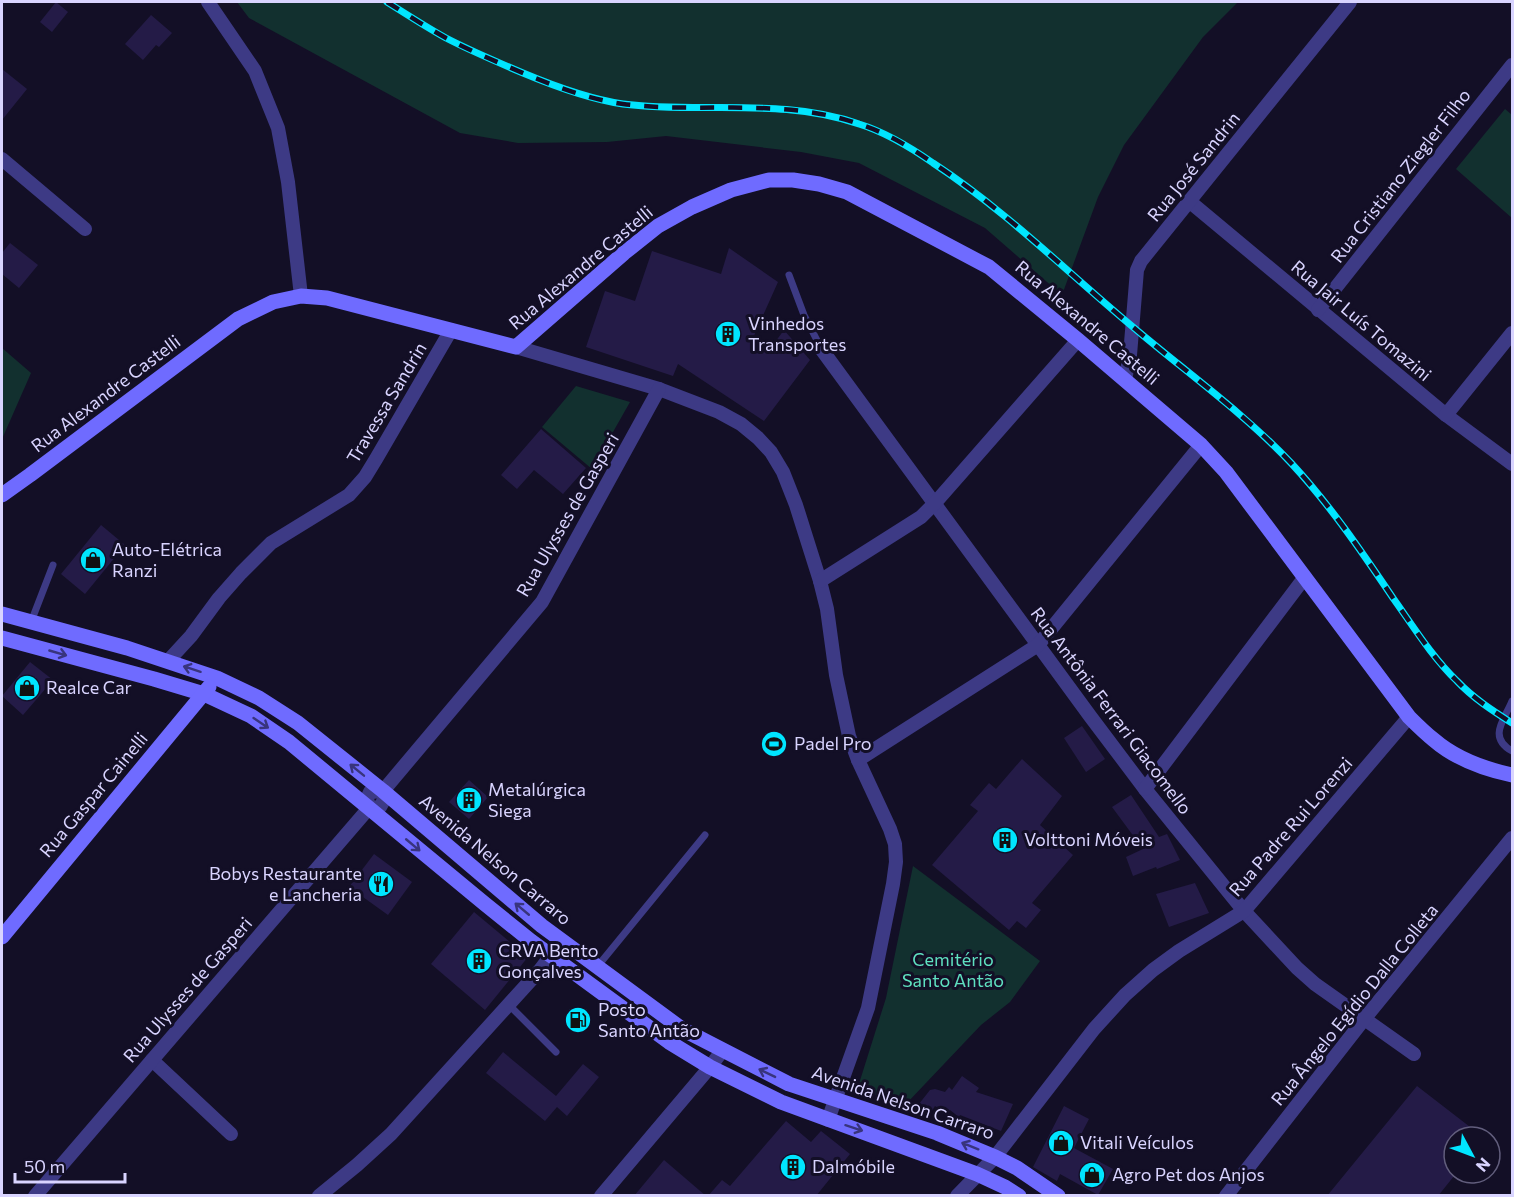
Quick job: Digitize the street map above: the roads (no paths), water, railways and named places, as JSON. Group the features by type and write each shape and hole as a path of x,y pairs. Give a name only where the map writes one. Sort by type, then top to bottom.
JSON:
{"main road":[{"name":"Rua Alexandre Castelli","path":"2,495 238,319 273,302 302,296 327,298 516,347 624,253 658,226 692,207 731,190 769,180 793,180 819,184 847,192 989,267 1125,380 1201,445 1226,472 1409,717 1434,741 1456,756 1475,765 1512,776"},
{"name":"Avenida Nelson Carraro","path":"2,614 168,661 217,678 259,698 298,723 383,791 542,926 682,1029 789,1084 937,1133 995,1157 1017,1168 1058,1196"},
{"path":"20,642 28,621"},
{"path":"2,638 204,694 251,716 289,742 550,956 669,1042 710,1067 781,1102 977,1174 1019,1196"},
{"path":"154,679 168,661"},
{"name":"Rua Gaspar Cainelli","path":"2,935 217,678"},
{"path":"531,941 542,926"},
{"path":"622,1009 631,992"},
{"path":"781,1102 789,1084"}],"street":[{"path":"208,2 255,71 278,128 288,182 302,296"},
{"name":"Rua José Sandrin","path":"1125,380 1131,346 1137,270 1141,261 1350,2"},
{"name":"Rua Cristiano Ziegler Filho","path":"1318,310 1512,66"},
{"path":"2,159 85,229"},
{"name":"Rua Jair Luís Tomazini","path":"1189,201 1446,415 1512,464"},
{"name":"Travessa Sandrin","path":"168,661 191,636 219,598 271,543 349,495 365,477 451,330"},
{"path":"1446,415 1512,333"},
{"path":"820,581 921,517 1078,340"},
{"path":"516,347 659,389 719,412 741,424 758,438 771,452 783,472 820,581 849,736 895,843 896,862 893,884 868,1008 828,1120"},
{"name":"Rua Antônia Ferrari Giacomello","path":"822,350 1145,789 1244,911 1315,984 1414,1054"},
{"name":"Rua Ulysses de Gasperi","path":"35,1196 369,808 380,807 384,800 383,791 542,602 659,389"},
{"path":"858,760 1038,645 1201,445"},
{"path":"1145,789 1305,577"},
{"name":"Rua Padre Rui Lorenzi","path":"957,1196 995,1157 1094,1029 1125,995 1179,951 1244,911 1409,717"},
{"name":"Rua Ângelo Egídio Dalla Colleta","path":"1226,1196 1365,1018 1512,838"},
{"path":"319,1196 391,1134 540,970 562,941"},
{"path":"601,1196 722,1051"},
{"path":"152,1060 231,1134"}],"lane":[{"path":"789,275 804,315 822,350"},
{"path":"28,621 53,566"},
{"path":"1512,701 1500,725 1499,735 1503,743 1512,751"},
{"path":"597,967 705,835"},
{"path":"508,1005 556,1052"}],"railway":[{"path":"387,2 439,34 494,61 584,95 610,102 652,107 771,108 801,111 859,124 897,140 915,151 960,181 1011,221 1274,445 1332,512 1439,662 1470,693 1512,723"}],"place":[{"name":"Vinhedos Transportes","path":"728,334"},
{"name":"Auto-Elétrica Ranzi","path":"93,560"},
{"name":"Realce Car","path":"27,688"},
{"name":"Padel Pro","path":"774,744"},
{"name":"Metalúrgica Siega","path":"469,800"},
{"name":"Volttoni Móveis","path":"1005,840"},
{"name":"Bobys Restaurante e Lancheria","path":"381,884"},
{"name":"CRVA Bento Gonçalves","path":"479,961"},
{"name":"Posto Santo Antão","path":"578,1020"},
{"name":"Vitali Veículos","path":"1061,1143"},
{"name":"Dalmóbile","path":"793,1167"},
{"name":"Agro Pet dos Anjos","path":"1092,1175"}],"park label":[{"name":"Cemitério Santo Antão","path":"953,970"}]}
